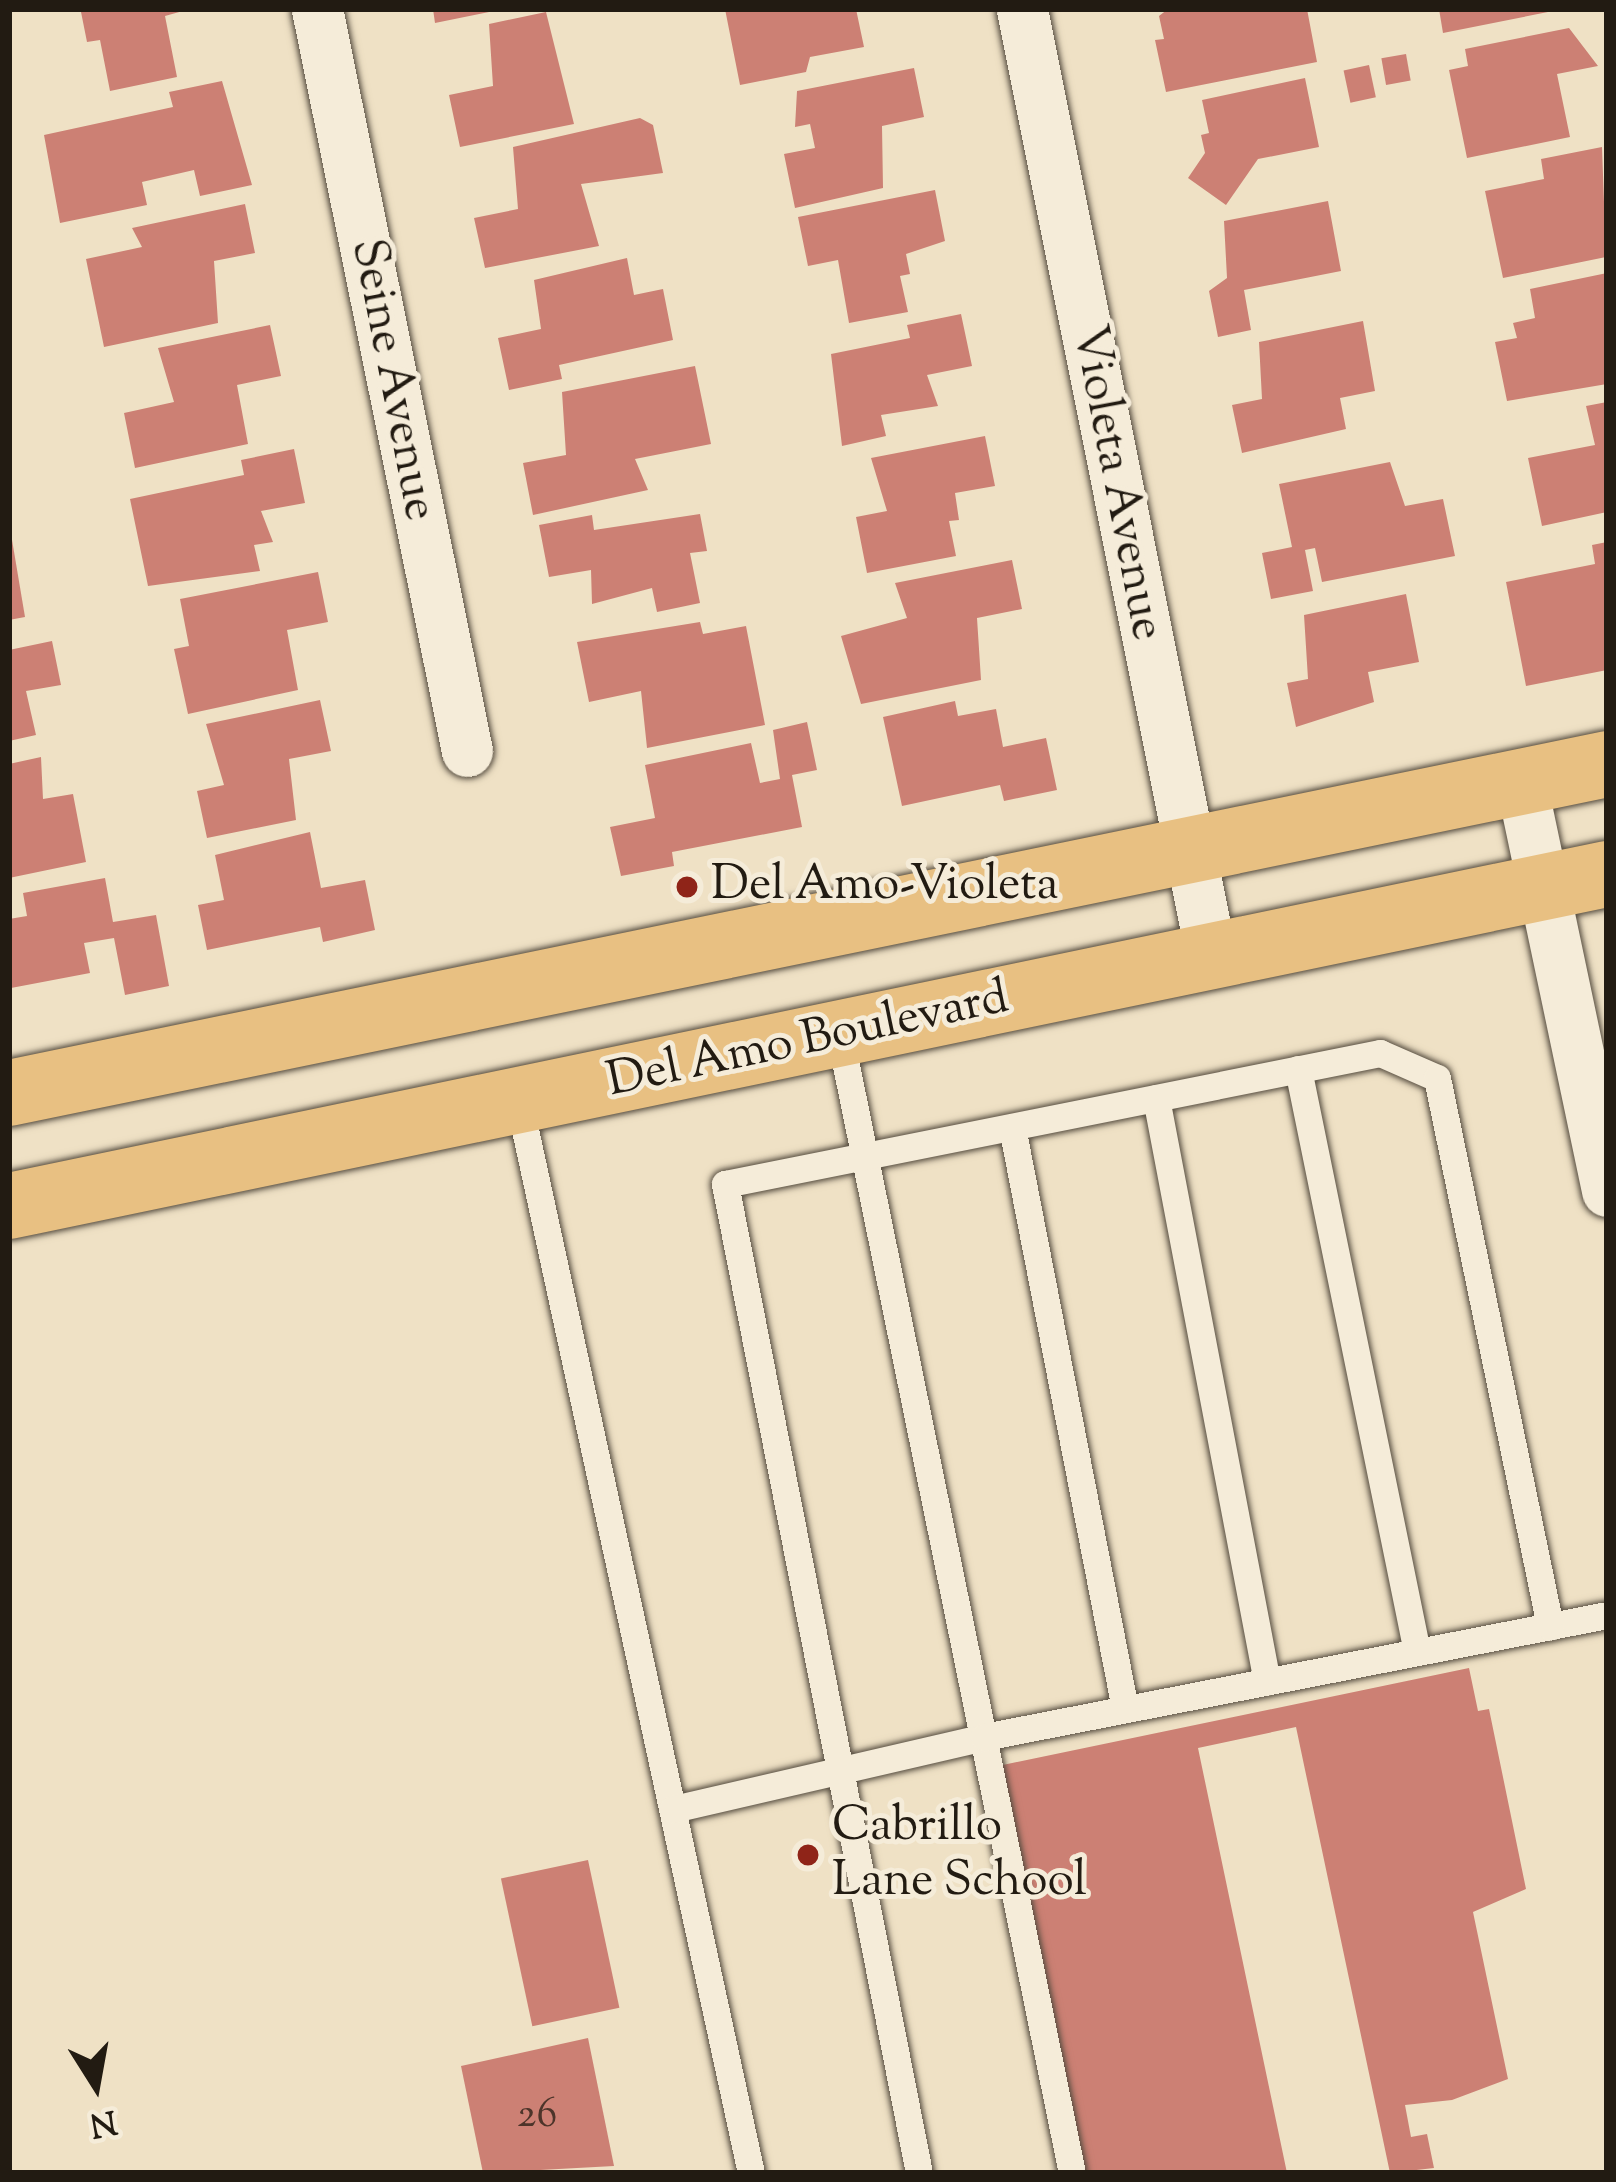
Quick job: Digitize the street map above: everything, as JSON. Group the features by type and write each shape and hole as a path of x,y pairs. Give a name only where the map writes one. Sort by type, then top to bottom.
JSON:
{"main road":[{"path":"9,1093 1607,764"},
{"name":"Del Amo Boulevard","path":"9,1206 1607,874"}],"street":[{"name":"Seine Avenue","path":"317,9 467,751"},
{"name":"Violeta Avenue","path":"1022,9 1211,956"},
{"path":"1521,782 1607,1191"}],"lane":[{"path":"840,1036 1072,2173"},
{"path":"919,2173 724,1184 1380,1053 1437,1078 1550,1626"},
{"path":"1298,1069 1417,1652"},
{"path":"1156,1098 1268,1682"},
{"path":"519,1102 751,2173"},
{"path":"1012,1127 1125,1709"},
{"path":"673,1809 984,1737 1607,1615"}],"building":[{"path":"190,9 165,16 177,77 110,91 100,40 87,42 81,12"},
{"path":"433,9 494,9 494,11 435,23"},
{"path":"725,9 856,9 864,47 810,57 806,72 740,85"},
{"path":"1168,9 1307,9 1317,62 1166,92 1155,40 1164,39 1159,16"},
{"path":"1439,9 1553,9 1553,11 1443,33"},
{"path":"546,12 574,124 460,147 449,95 493,86 489,24"},
{"path":"1569,28 1598,66 1557,74 1570,137 1467,158 1449,70 1468,66 1465,49"},
{"path":"1406,54 1411,81 1386,85 1381,58"},
{"path":"1369,65 1376,97 1350,103 1344,70"},
{"path":"914,68 924,117 882,126 883,188 795,208 784,154 815,148 810,124 795,127 797,91"},
{"path":"1305,78 1319,147 1258,159 1226,205 1188,178 1205,153 1201,135 1209,133 1202,100"},
{"path":"222,81 252,185 200,196 194,170 142,182 147,205 60,223 44,135 173,107 169,92"},
{"path":"640,118 653,125 663,173 581,184 599,246 485,268 474,218 518,209 513,147"},
{"path":"1602,147 1606,257 1503,278 1485,191 1544,179 1541,159"},
{"path":"935,190 945,241 906,254 910,274 900,276 908,312 849,323 838,260 808,266 798,217"},
{"path":"1328,201 1341,271 1244,290 1251,330 1218,337 1209,291 1227,278 1224,221"},
{"path":"245,204 255,253 214,261 218,323 104,347 86,259 142,247 132,228"},
{"path":"627,258 634,295 663,289 673,340 559,365 562,379 509,390 498,338 541,329 534,280"},
{"path":"1607,273 1607,384 1507,401 1495,342 1517,338 1513,323 1535,318 1530,289"},
{"path":"961,314 972,366 927,375 938,406 881,415 886,436 842,446 831,354 910,338 907,325"},
{"path":"1363,321 1375,391 1340,398 1346,429 1242,453 1232,405 1262,399 1259,342"},
{"path":"270,325 281,376 237,385 248,444 135,468 124,413 174,402 158,348"},
{"path":"695,366 711,444 635,459 648,490 533,515 523,463 566,455 562,392"},
{"path":"1607,402 1607,512 1542,526 1528,458 1595,445 1586,406"},
{"path":"985,436 995,486 955,493 959,520 949,521 956,556 867,573 856,517 887,511 871,458"},
{"path":"294,449 305,503 261,511 273,542 254,545 260,571 148,586 130,499 244,475 241,460"},
{"path":"1390,462 1405,506 1443,499 1455,556 1322,582 1315,548 1305,550 1313,591 1271,599 1262,553 1292,547 1279,484"},
{"path":"700,514 707,551 690,553 700,603 657,612 652,588 592,604 591,570 549,577 539,525 592,515 594,530"},
{"path":"9,522 25,617 9,620"},
{"path":"1607,542 1607,670 1526,686 1506,582 1595,564 1592,545"},
{"path":"1012,560 1022,609 977,618 981,680 861,704 841,636 907,618 895,583"},
{"path":"318,572 328,622 287,630 298,690 188,714 174,649 189,646 180,599"},
{"path":"1406,594 1419,662 1368,672 1374,702 1296,727 1287,683 1308,679 1304,615"},
{"path":"700,622 703,634 746,626 765,725 647,748 641,691 589,702 577,642"},
{"path":"52,641 61,685 26,691 36,735 9,741 9,650"},
{"path":"320,700 331,751 289,759 296,820 207,838 197,791 224,785 206,724"},
{"path":"955,701 958,716 996,709 1003,747 1046,738 1057,790 1004,801 1000,785 902,806 883,717"},
{"path":"807,722 817,770 792,775 802,827 672,852 674,866 621,876 610,827 655,818 645,765 751,743 760,783 780,779 773,730"},
{"path":"41,757 43,799 73,794 86,862 9,878 9,764"},
{"path":"310,832 321,888 365,880 375,930 323,942 320,927 207,950 198,905 224,900 215,855"},
{"path":"105,878 113,922 156,915 169,986 125,995 114,938 84,943 90,973 11,988 9,1003 9,919 27,916 23,893"},
{"path":"1469,1668 1478,1711 1489,1709 1526,1889 1473,1912 1508,2079 1452,2100 1405,2105 1411,2137 1427,2134 1434,2168 1390,2173 1296,1727 1198,1748 1287,2173 1083,2173 998,1766"},
{"path":"588,1860 619,2008 532,2026 501,1879"},
{"path":"588,2038 614,2166 483,2173 461,2066"}],"place":[{"name":"Del Amo-Violeta","path":"687,887"},
{"name":"Cabrillo Lane School","path":"808,1855"}]}
